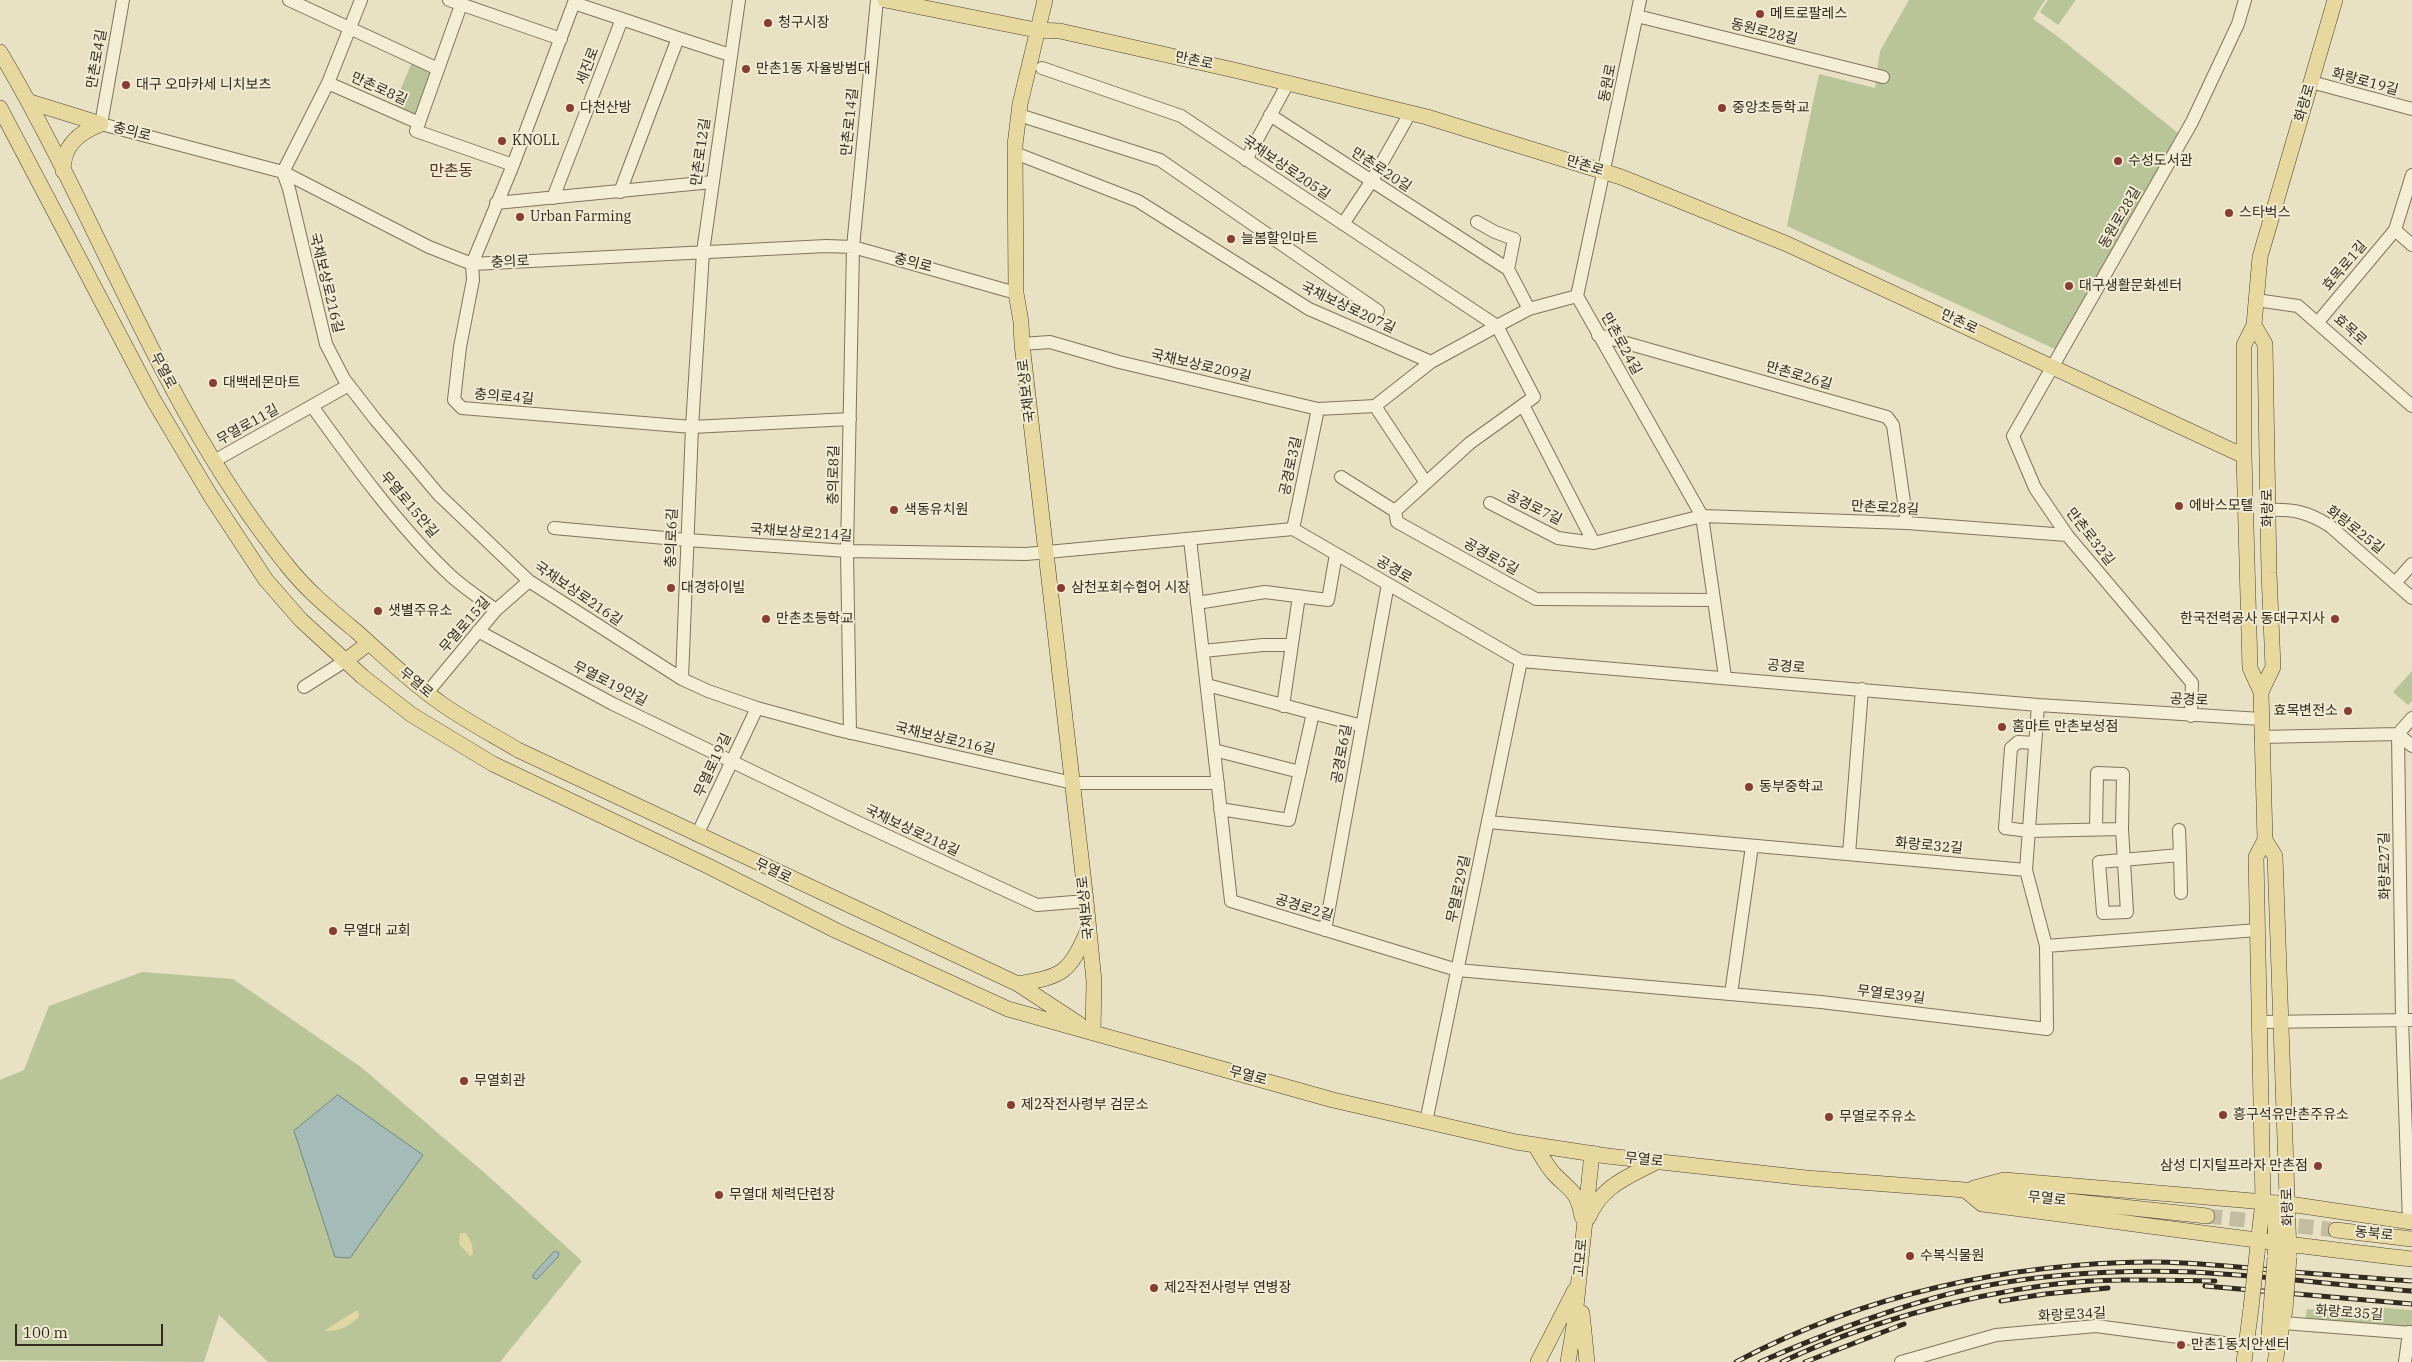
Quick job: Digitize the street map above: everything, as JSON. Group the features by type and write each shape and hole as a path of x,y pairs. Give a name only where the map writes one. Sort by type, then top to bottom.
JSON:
{"main road":[{"name":"만촌로","path":"885,0 1036,30 1060,31 1288,83 1410,113 1621,177 1787,244 2244,456"},
{"name":"국채보상로","path":"1045,0 1036,30 1019,115 1015,153 1016,292 1021,322 1086,901 1094,981 1093,1032"},
{"name":"화랑로","path":"2244,1362 2258,1247 2276,1203 2281,1021 2275,856 2265,840 2261,692 2250,668 2244,456 2244,345 2254,325 2260,257 2335,0"},
{"name":"무열로","path":"0,52 30,102 154,353 228,488 287,566 326,605 427,693 518,750 1018,984 1093,1032"},
{"name":"충의로","path":"30,102 101,124"},
{"name":"무열로","path":"0,108 120,338 210,495 266,580 301,620 345,660 412,715 494,764 708,866 837,931 1008,1009 1334,1100 1534,1145 1658,1162 1806,1178 1965,1190 2207,1216"},
{"path":"63,172 63,156 73,141 91,128 101,124"},
{"name":"화랑로","path":"2254,325 2265,344 2273,667 2261,692"},
{"path":"120,338 152,370 156,367 154,353"},
{"path":"345,660 369,643"},
{"name":"화랑로","path":"2265,840 2256,857 2260,1022 2282,1250 2280,1314 2269,1334 2276,1357"},
{"path":"1018,984 1050,978 1068,968 1078,952 1088,928"},
{"path":"1534,1145 1554,1174 1568,1185 1580,1202 1584,1228"},
{"name":"고모로","path":"1568,1362 1579,1282 1592,1153"},
{"path":"1584,1228 1596,1202 1606,1190 1658,1162"},
{"path":"1965,1190 2004,1180 2276,1203 2410,1222"},
{"path":"1965,1190 1982,1204 2258,1247 2412,1258"},
{"name":"동북로","path":"2336,1230 2412,1239"},
{"path":"1538,1362 1579,1282"},
{"path":"1579,1282 1587,1362"}],"street":[{"name":"만촌로4길","path":"101,124 123,0"},
{"path":"289,0 438,69"},
{"name":"만촌로8길","path":"283,172 328,83 361,0"},
{"path":"449,0 561,39"},
{"name":"만촌로12길","path":"702,252 739,0"},
{"name":"만촌로14길","path":"853,247 877,0"},
{"name":"동원로","path":"1605,173 1640,0"},
{"name":"동원로28길","path":"2053,366 2192,122 2238,24 2245,0"},
{"path":"472,264 513,165 575,1 622,19 730,55"},
{"name":"만촌로8길","path":"328,83 418,127 462,5"},
{"name":"동원로28길","path":"1637,16 1884,78"},
{"name":"세진로","path":"553,198 622,19"},
{"path":"620,192 678,38"},
{"name":"국채보상로205길","path":"1042,68 1181,116 1497,326"},
{"name":"화랑로19길","path":"2311,82 2412,110"},
{"path":"1246,160 1288,83"},
{"path":"1343,224 1371,182 1410,113"},
{"name":"국채보상로207길","path":"1019,115 1160,160 1378,311"},
{"name":"만촌로20길","path":"1270,115 1508,269 1529,309"},
{"name":"충의로","path":"101,124 283,172 429,246 472,264 826,246 853,247 1016,292"},
{"path":"418,127 513,165"},
{"name":"국채보상로207길","path":"1015,153 1138,201 1309,309 1431,362"},
{"name":"국채보상로216길","path":"283,172 289,189 326,344 349,385 438,494 529,581 682,679 708,691 757,708 850,732 1073,783"},
{"path":"1426,482 1375,406 1431,362 1497,326 1529,309 1578,296 1605,173"},
{"name":"효목로1길","path":"2318,322 2395,230 2412,175"},
{"path":"496,203 712,182"},
{"path":"1477,222 1514,239 1508,269"},
{"path":"2395,230 2412,246"},
{"name":"충의로8길","path":"850,732 847,551 853,247"},
{"name":"충의로6길","path":"682,679 692,428 702,252"},
{"name":"충의로4길","path":"472,264 473,280 460,347 454,400 462,408 692,428"},
{"name":"만촌로24길","path":"1578,296 1598,335 1702,516 1725,677"},
{"name":"효목로","path":"2256,300 2298,306 2412,406"},
{"path":"1395,511 1470,443 1534,397 1497,326"},
{"name":"만촌로26길","path":"1598,335 1887,417 1893,425 1907,523"},
{"name":"국채보상로209길","path":"1022,344 1050,342 1119,362 1318,409 1375,406"},
{"name":"만촌로32길","path":"2053,366 2013,436 2035,488 2067,536 2192,683 2191,716"},
{"name":"무열로11길","path":"214,462 349,385"},
{"path":"1523,405 1594,543 1702,516"},
{"name":"무열로15안길","path":"312,406 344,452 411,533 451,576 496,610"},
{"name":"공경로3길","path":"1293,529 1318,409"},
{"path":"692,428 850,419"},
{"name":"공경로5길","path":"1341,477 1395,511 1397,522 1536,598 1714,600"},
{"name":"공경로7길","path":"1490,503 1558,538 1594,543"},
{"name":"화랑로25길","path":"2268,510 2291,509 2315,517 2351,542 2412,598"},
{"name":"만촌로28길","path":"1702,516 1907,523 2067,536"},
{"name":"국채보상로214길","path":"554,528 687,540 847,551 1047,553"},
{"path":"1047,553 1293,529"},
{"name":"공경로","path":"1293,529 1521,661 2038,705 2261,719"},
{"name":"공경로2길","path":"1190,539 1230,902 1457,970"},
{"path":"1198,603 1265,592 1328,600 1336,554"},
{"path":"2395,583 2412,564"},
{"name":"무열로15길","path":"427,693 496,610 529,581"},
{"name":"공경로6길","path":"1325,930 1388,584"},
{"path":"1283,706 1290,645 1299,596"},
{"name":"무열로19안길","path":"478,631 613,704 730,760"},
{"path":"1203,651 1263,645 1290,645"},
{"path":"304,687 345,660"},
{"name":"무열로29길","path":"1426,1122 1521,661"},
{"path":"1206,685 1362,726"},
{"path":"1849,854 1862,689"},
{"path":"2038,705 2026,870 2046,946 2258,930"},
{"name":"무열로19길","path":"697,835 730,760 757,708"},
{"path":"1220,809 1290,820 1313,714"},
{"path":"2398,734 2412,718"},
{"path":"2261,737 2398,734 2412,746"},
{"name":"화랑로27길","path":"2398,734 2407,1020 2410,1222"},
{"path":"2035,743 2018,742 2011,748 2005,828 2029,831 2122,829"},
{"path":"1214,750 1300,772"},
{"name":"국채보상로218길","path":"730,760 1037,905 1086,901"},
{"path":"2096,829 2097,773 2123,774 2122,829 2124,861 2180,855"},
{"path":"1073,783 1218,783"},
{"name":"화랑로32길","path":"1488,822 2026,870"},
{"path":"2179,830 2181,893"},
{"path":"1731,994 1752,846"},
{"name":"무열로39길","path":"1457,970 1821,1002 2047,1029 2046,946"},
{"path":"2260,1022 2407,1020"},
{"name":"화랑로35길","path":"2280,1314 2411,1332"},
{"name":"화랑로34길","path":"1901,1362 1996,1335 2096,1326 2246,1346"},
{"path":"2405,1362 2411,1332"}],"green space":[{"path":"1909,0 2045,0 2033,19 2178,133 2059,351 1787,226 1819,74 1875,88 1880,51"},
{"path":"2048,0 2076,0 2058,25 2040,12"},
{"path":"412,62 435,72 417,119 393,108"},
{"path":"2412,671 2412,701 2408,705 2393,692"},
{"path":"142,972 233,979 361,1067 487,1175 582,1261 500,1362 268,1362 219,1315 204,1362 0,1360 0,1080 24,1070 49,1006"},
{"path":"2361,1306 2412,1310 2412,1327 2305,1320 2307,1309 2360,1313"}],"sand":[{"path":"460,1233 466,1233 472,1244 473,1254 470,1256 459,1244"},
{"path":"358,1310 359,1317 347,1326 325,1331 342,1320"}],"water":[{"path":"338,1095 423,1155 350,1258 335,1257 294,1131"},
{"path":"555,1251 559,1253 558,1257 537,1279 533,1278 533,1275"}],"tunnel":[{"path":"2207,1216 2336,1230"}],"railway":[{"path":"1736,1362 1834,1318 1885,1301 1991,1276 2044,1269 2098,1264 2165,1262 2412,1281"},
{"path":"1760,1362 1846,1327 1934,1298 1997,1284 2062,1275 2161,1271 2193,1272 2412,1291"},
{"path":"1782,1362 1878,1324 1981,1296 2048,1285 2089,1281 2215,1281"},
{"path":"2205,1286 2412,1304"},
{"path":"2001,1301 2045,1294 2108,1288"},
{"path":"1805,1362 1904,1324"}],"place":[{"name":"메트로팔레스","path":"1760,14"},
{"name":"청구시장","path":"768,23"},
{"name":"만촌1동 자율방범대","path":"746,69"},
{"name":"대구 오마카세 니치보츠","path":"126,85"},
{"name":"다천산방","path":"570,108"},
{"name":"중앙초등학교","path":"1722,108"},
{"name":"KNOLL","path":"502,141"},
{"name":"수성도서관","path":"2118,161"},
{"name":"스타벅스","path":"2229,213"},
{"name":"Urban Farming","path":"520,217"},
{"name":"늘봄할인마트","path":"1231,239"},
{"name":"대구생활문화센터","path":"2069,286"},
{"name":"대백레몬마트","path":"213,383"},
{"name":"에바스모텔","path":"2179,506"},
{"name":"색동유치원","path":"894,510"},
{"name":"대경하이빌","path":"671,588"},
{"name":"삼천포회수협어 시장","path":"1061,588"},
{"name":"샛별주유소","path":"378,611"},
{"name":"만촌초등학교","path":"766,619"},
{"name":"한국전력공사 동대구지사","path":"2335,619"},
{"name":"효목변전소","path":"2348,711"},
{"name":"홈마트 만촌보성점","path":"2002,727"},
{"name":"동부중학교","path":"1749,787"},
{"name":"무열대 교회","path":"333,931"},
{"name":"무열회관","path":"464,1081"},
{"name":"제2작전사령부 검문소","path":"1011,1105"},
{"name":"흥구석유만촌주유소","path":"2223,1115"},
{"name":"무열로주유소","path":"1829,1117"},
{"name":"삼성 디지털프라자 만촌점","path":"2318,1166"},
{"name":"무열대 체력단련장","path":"719,1195"},
{"name":"수복식물원","path":"1910,1256"},
{"name":"제2작전사령부 연병장","path":"1154,1288"},
{"name":"만촌1동치안센터","path":"2181,1345"}],"district":[{"name":"만촌동","path":"451,171"}]}
